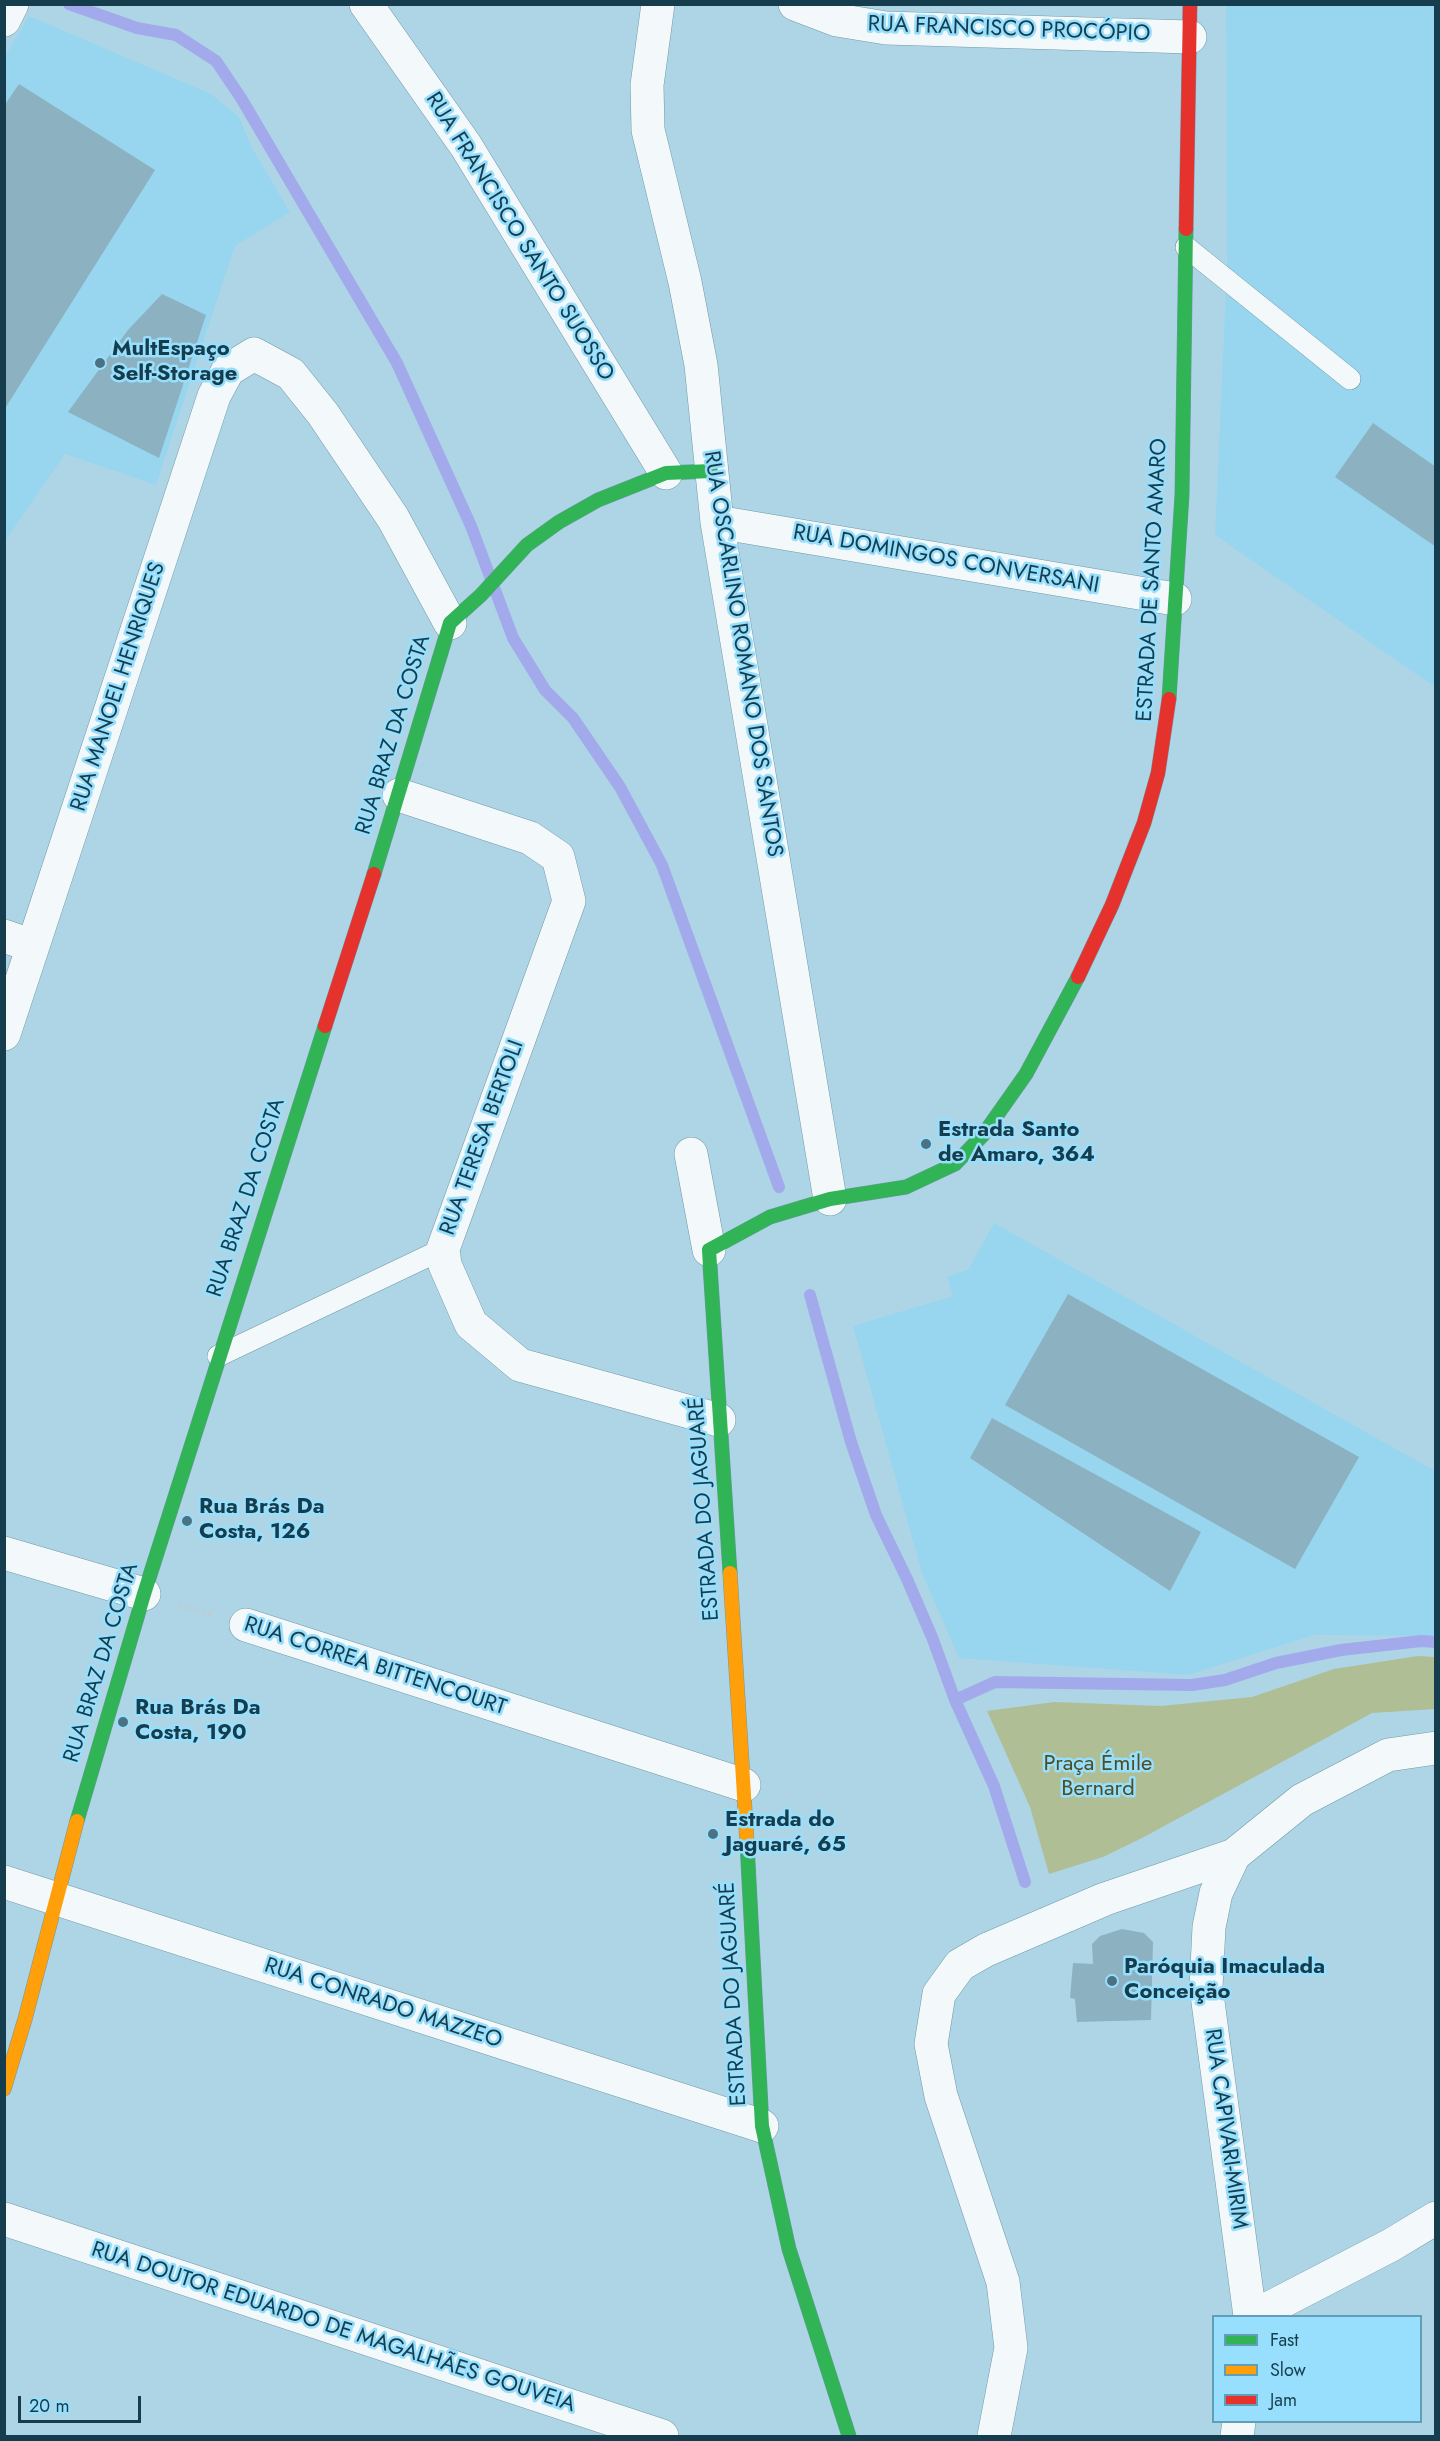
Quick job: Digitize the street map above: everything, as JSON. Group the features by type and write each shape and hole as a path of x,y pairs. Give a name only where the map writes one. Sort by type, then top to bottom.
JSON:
{"street":[{"name":"RUA FRANCISCO SANTO SUOSSO","path":"366,4 472,156 666,473"},
{"name":"RUA OSCARLINO ROMANO DOS SANTOS","path":"658,4 647,86 648,130 685,282 701,365 717,522 830,1198"},
{"name":"RUA FRANCISCO PROCÓPIO","path":"795,4 837,20 886,28 1190,37"},
{"name":"ESTRADA DE SANTO AMARO","path":"709,1250 770,1216 830,1198 906,1187 955,1164 983,1135 1026,1074 1073,987 1113,905 1144,823 1158,773 1168,715 1182,495 1190,4"},
{"name":"RUA MANOEL HENRIQUES","path":"4,1034 19,941 214,396 228,370 254,354 291,374 323,414 393,518 450,623"},
{"name":"RUA BRAZ DA COSTA","path":"4,2089 58,1899 86,1788 144,1594 218,1356 399,795 450,623 481,595 526,545 559,522 598,500 666,473 711,471"},
{"name":"RUA DOMINGOS CONVERSANI","path":"717,522 1175,599"},
{"name":"RUA TERESA BERTOLI","path":"399,795 530,838 558,857 569,901 443,1249 445,1265 471,1324 520,1365 719,1420"},
{"path":"691,1154 709,1250"},
{"name":"ESTRADA DO JAGUARÉ","path":"709,1250 744,1785 762,2126 789,2249 849,2436"},
{"path":"4,1553 144,1594"},
{"name":"RUA CORREA BITTENCOURT","path":"246,1625 744,1785"},
{"name":"RUA CAPIVARI-MIRIM","path":"1252,2315 1206,1987 1209,1927 1216,1893 1234,1855 1302,1800 1388,1755 1436,1748"},
{"path":"994,2436 1011,2348 1004,2282 941,2097 931,2044 939,1994 960,1965 986,1950 1106,1899 1234,1855"},
{"name":"RUA CONRADO MAZZEO","path":"4,1882 762,2126"},
{"path":"1254,2315 1390,2245 1436,2218"},
{"name":"RUA DOUTOR EDUARDO DE MAGALHÃES GOUVEIA","path":"4,2219 662,2436"}],"lane":[{"path":"1186,247 1350,379"},
{"path":"218,1356 443,1249"}],"path":[{"name":"RUA CORREA BITTENCOURT","path":"144,1594 246,1625"}],"shaded area":[{"path":"1226,5 1435,5 1435,687 1215,535 1227,266"},
{"name":"MultEspaço Self-Storage","path":"29,16 211,94 239,117 252,148 290,212 235,246 156,485 65,454 5,541 4,58"},
{"path":"994,1223 1435,1471 1435,1636 1314,1635 1188,1675 959,1658 922,1573 853,1326 953,1296 947,1277 968,1270"}],"green space":[{"name":"Praça Émile Bernard","path":"1418,1656 1435,1657 1435,1709 1372,1713 1144,1837 1103,1857 1049,1874 1030,1807 987,1711 1054,1702 1161,1706 1252,1697 1334,1669"}],"building":[{"path":"19,84 155,170 4,410 4,106"},
{"path":"162,294 206,315 159,458 68,412 128,330"},
{"path":"1373,423 1436,467 1436,547 1335,477"},
{"path":"1068,1294 1359,1457 1295,1569 1005,1405"},
{"path":"992,1418 1201,1532 1170,1591 970,1458"},
{"name":"Paróquia Imaculada Conceição","path":"1122,1929 1144,1933 1153,1942 1151,2020 1077,2022 1075,1999 1070,1998 1073,1963 1093,1964 1092,1944 1100,1936"}],"waterway":[{"path":"69,4 137,28 176,35 216,61 241,98 397,363 471,526 513,638 545,690 573,718 620,787 662,865 779,1187"},
{"path":"810,1295 851,1442 876,1515 907,1579 932,1637 955,1700 994,1786 1025,1882"},
{"path":"955,1700 995,1682 1192,1685 1225,1680 1276,1663 1341,1650 1421,1641 1436,1642"}],"traffic: fast":[{"path":"1169,699 1182,495 1186,229"},
{"path":"374,874 450,623 481,595 527,545 559,522 598,500 666,473 711,471"},
{"path":"730,1573 709,1250 770,1217 830,1199 906,1187 955,1164 983,1135 1026,1074 1078,977"},
{"path":"77,1821 144,1594 325,1026"},
{"path":"747,1843 762,2126 789,2249 849,2436"}],"traffic: slow":[{"path":"730,1573 747,1843"},
{"path":"4,2089 25,2019 77,1821"}],"traffic: jam":[{"path":"1186,229 1190,4"},
{"path":"1078,977 1112,905 1144,823 1158,773 1169,699"},
{"path":"325,1026 374,874"}],"place":[{"name":"MultEspaço Self-Storage","path":"100,363"},
{"name":"Estrada Santo de Amaro, 364","path":"926,1144"},
{"name":"Rua Brás Da Costa, 126","path":"187,1521"},
{"name":"Rua Brás Da Costa, 190","path":"123,1722"},
{"name":"Estrada do Jaguaré, 65","path":"713,1834"},
{"name":"Paróquia Imaculada Conceição","path":"1112,1981"}]}
